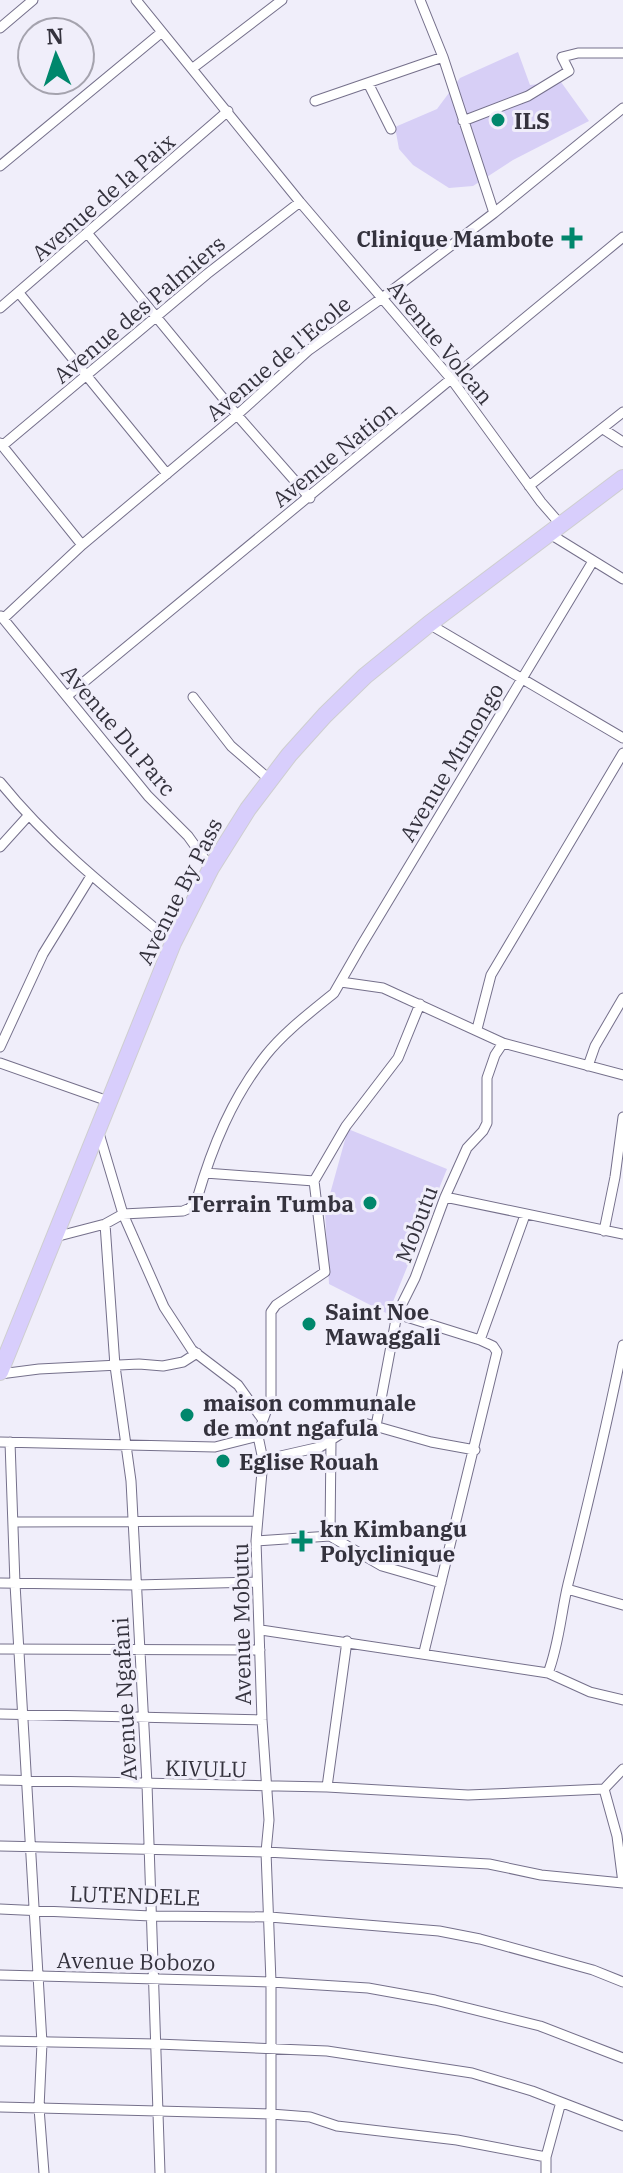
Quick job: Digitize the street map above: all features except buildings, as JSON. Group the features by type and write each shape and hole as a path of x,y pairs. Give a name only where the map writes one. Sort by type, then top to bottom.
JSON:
{"highway":[{"name":"Avenue By Pass","path":"0,1373 173,943 211,868 270,780 339,701 429,624 623,478"}],"street":[{"path":"0,28 33,0"},
{"name":"Avenue Volcan","path":"136,0 300,202 452,380 529,486 555,529 593,561 623,579"},
{"path":"193,68 282,0"},
{"path":"420,0 443,57 494,213"},
{"path":"0,166 162,32"},
{"path":"463,121 528,96 569,71 562,57 578,53 623,53"},
{"path":"315,101 443,57"},
{"path":"368,83 391,129"},
{"name":"Avenue de l'Ecole","path":"2,616 309,350 494,213 623,108"},
{"name":"Avenue de la Paix","path":"0,308 228,111"},
{"name":"Avenue des Palmiers","path":"1,444 300,202"},
{"path":"88,234 237,415 310,498"},
{"name":"Avenue Nation","path":"67,696 623,237"},
{"path":"19,293 167,474"},
{"path":"529,486 623,412"},
{"path":"603,429 623,442"},
{"path":"1,444 82,545"},
{"name":"Avenue Munongo","path":"123,1214 176,1212 190,1208 197,1199 228,1112 265,1056 334,993 593,561"},
{"name":"Avenue Du Parc","path":"2,616 148,796 188,836 211,868"},
{"path":"429,624 623,738"},
{"path":"193,697 231,746 270,780"},
{"path":"477,1029 496,966 623,753"},
{"path":"0,782 28,816 91,876 173,943"},
{"path":"0,847 28,816"},
{"path":"0,1047 43,954 91,876"},
{"path":"341,982 383,988 503,1043 623,1075"},
{"path":"588,1066 595,1046 619,1012 623,998"},
{"path":"205,1173 314,1181 346,1126 398,1058 420,1004"},
{"name":"Mobutu","path":"376,1426 397,1314 415,1278 467,1148 487,1123 487,1078 503,1043"},
{"path":"0,1063 108,1101"},
{"path":"604,1231 623,1117"},
{"path":"97,1127 123,1214 164,1307 197,1353 238,1385 263,1420"},
{"name":"Avenue Mobutu","path":"271,2173 270,1917 266,1852 269,1820 256,1541 263,1460 258,1436 271,1398 271,1312 276,1305 325,1272 314,1181"},
{"path":"445,1197 623,1234"},
{"path":"55,1237 105,1224 123,1214"},
{"path":"480,1340 525,1215"},
{"name":"Avenue Ngafani","path":"105,1224 115,1366 131,1481 147,1784 160,2173"},
{"path":"397,1314 480,1340 493,1346 497,1352 424,1652"},
{"path":"548,1673 555,1656 567,1589 601,1452 623,1345"},
{"path":"0,1373 173,1364 197,1353"},
{"path":"263,1460 308,1451 364,1423 431,1442 475,1450"},
{"path":"44,2173 39,2108 42,2043 14,1522 5,1442 215,1447 258,1436"},
{"path":"330,1536 331,1441"},
{"path":"14,1522 257,1521"},
{"path":"256,1541 330,1536 382,1566 441,1583"},
{"path":"0,1583 136,1585 257,1582"},
{"path":"567,1589 623,1605"},
{"path":"261,1630 548,1673 590,1692 623,1700"},
{"path":"327,1787 347,1641"},
{"path":"0,1649 260,1650"},
{"path":"0,1714 262,1720"},
{"path":"0,1846 266,1852 489,1864 541,1875 623,1883 617,1836 604,1789 623,1769"},
{"name":"KIVULU","path":"0,1780 327,1787 468,1795 604,1789"},
{"name":"LUTENDELE","path":"0,1909 151,1916 270,1917 389,1926 480,1939 593,1970 623,1982"},
{"name":"Avenue Bobozo","path":"0,1975 271,1982 368,1988 435,2000 540,2026 623,2058"},
{"path":"0,2041 327,2051 457,2069 532,2091 623,2126"},
{"path":"546,2173 546,2157 561,2102"},
{"path":"0,2107 310,2117 337,2126 457,2140 546,2157"}],"shaded area":[{"name":"ILS","path":"518,52 530,85 561,82 589,121 513,160 473,186 449,188 413,165 399,149 395,127 437,109 460,78"},
{"path":"348,1129 447,1169 388,1314 329,1284 325,1212"}],"place":[{"name":"ILS","path":"498,120"},
{"name":"Clinique Mambote","path":"572,238"},
{"name":"Terrain Tumba","path":"370,1203"},
{"name":"Saint Noe Mawaggali","path":"309,1324"},
{"name":"maison communale de mont ngafula","path":"187,1415"},
{"name":"Eglise Rouah","path":"223,1461"},
{"name":"kn Kimbangu Polyclinique","path":"302,1541"}]}
